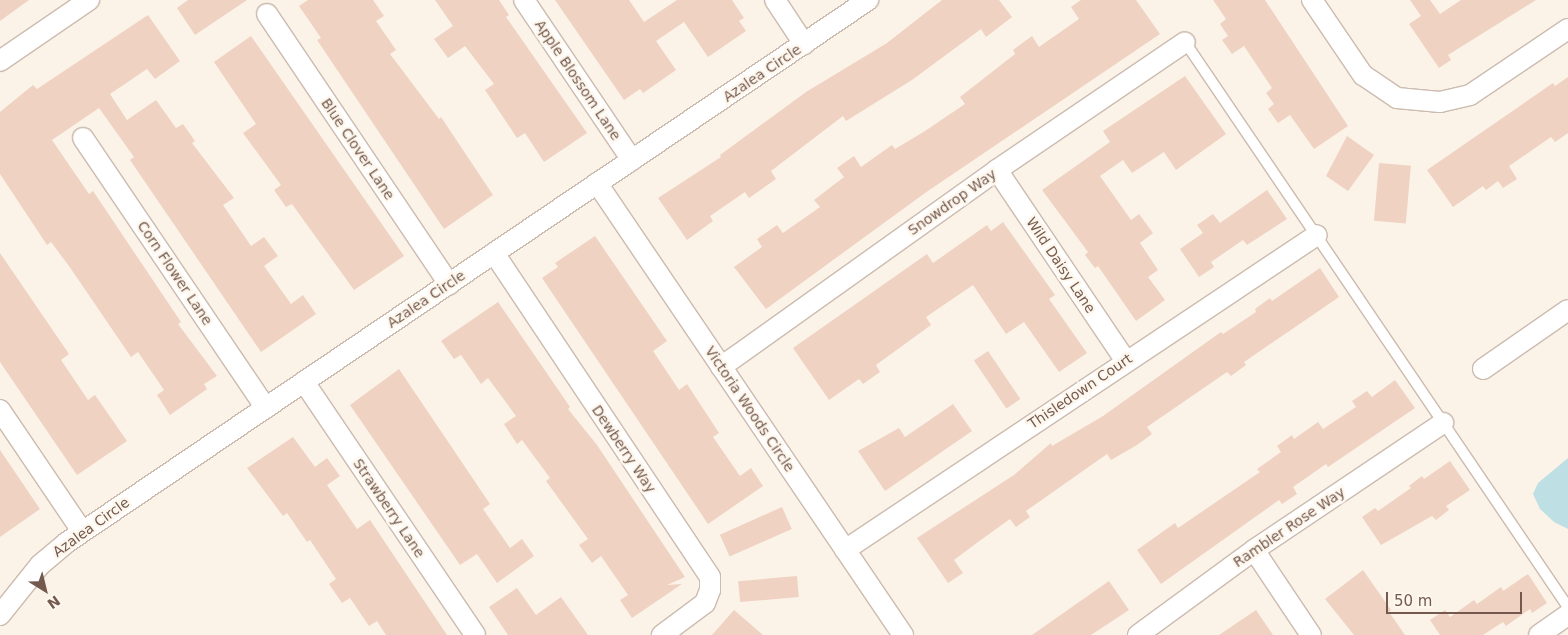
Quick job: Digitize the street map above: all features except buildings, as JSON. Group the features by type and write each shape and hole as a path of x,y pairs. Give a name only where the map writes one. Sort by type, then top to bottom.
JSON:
{"street":[{"path":"0,61 89,0"},
{"name":"Apple Blossom Lane","path":"524,0 632,160"},
{"path":"775,0 804,44"},
{"name":"Azalea Circle","path":"0,615 40,565 82,531 868,0"},
{"path":"1312,0 1363,75 1397,98 1440,102 1470,95 1568,29"},
{"name":"Blue Clover Lane","path":"266,14 449,284"},
{"name":"Snowdrop Way","path":"721,366 997,170 1185,42"},
{"name":"Corn Flower Lane","path":"83,138 266,408"},
{"name":"Wild Daisy Lane","path":"997,170 1125,360"},
{"name":"Victoria Woods Circle","path":"597,183 903,635"},
{"name":"Thisledown Court","path":"845,550 1125,360 1317,235"},
{"name":"Dewberry Way","path":"494,253 710,577 710,590 705,602 662,635"},
{"path":"1483,369 1568,310"},
{"name":"Strawberry Lane","path":"304,382 475,635"},
{"path":"0,410 82,531"},
{"name":"Rambler Rose Way","path":"1138,635 1254,550 1443,423"},
{"path":"1254,550 1311,635"},
{"path":"1539,635 1568,615"}],"lane":[{"path":"1185,42 1568,607"}],"water":[{"path":"1568,458 1568,529 1554,522 1540,509 1533,494 1538,483"}]}
